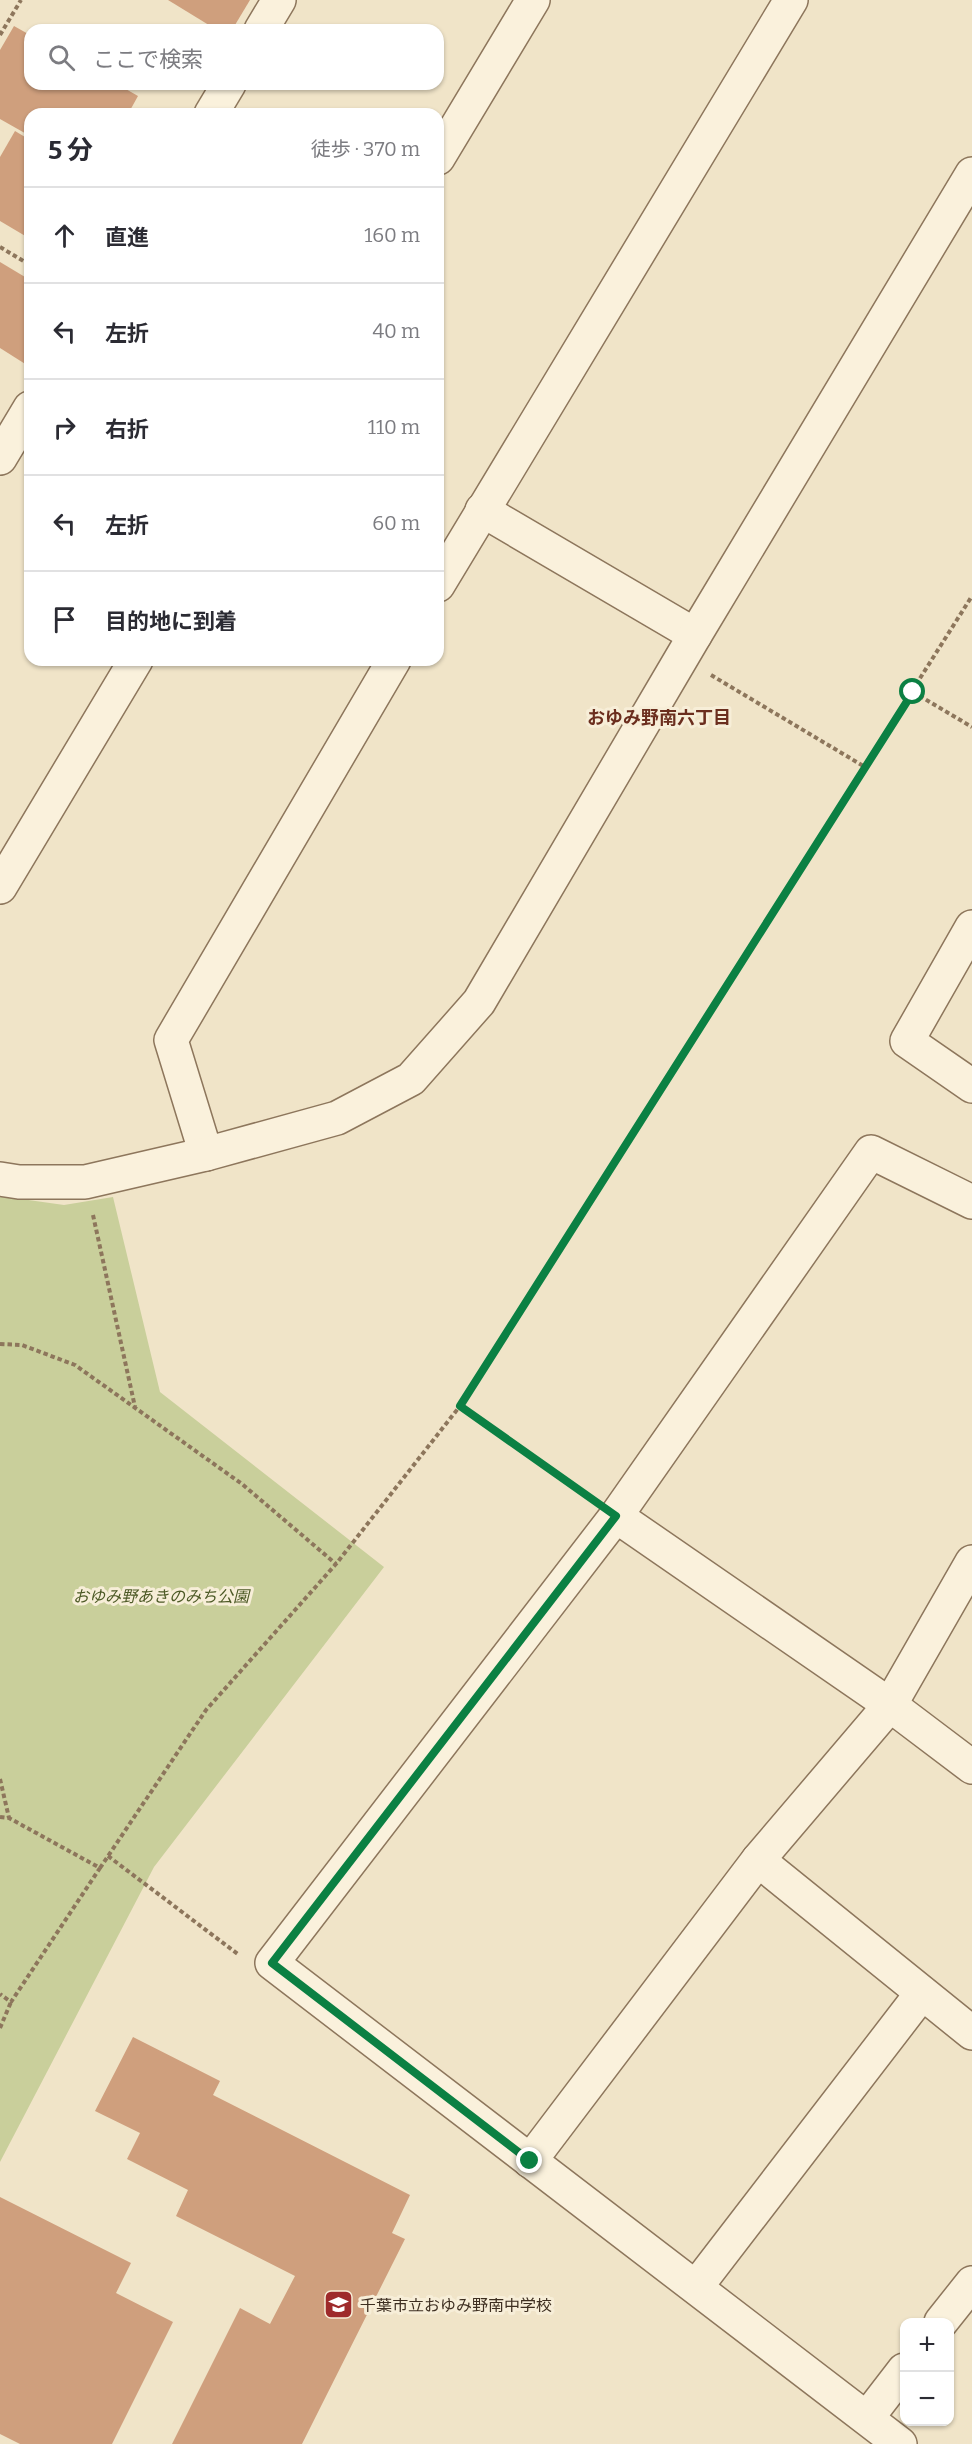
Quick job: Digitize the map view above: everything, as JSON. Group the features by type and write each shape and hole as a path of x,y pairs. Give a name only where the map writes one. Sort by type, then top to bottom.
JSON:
{"street":[{"path":"265,24 279,0"},
{"path":"444,148 533,0"},
{"path":"444,562 448,547 482,510 791,0"},
{"path":"215,108 225,90"},
{"path":"0,1179 19,1182 85,1182 206,1155 338,1118 411,1079 479,1002 695,634 972,174"},
{"path":"0,458 24,418"},
{"path":"482,510 695,634"},
{"path":"0,887 132,666"},
{"path":"206,1155 171,1040 390,666"},
{"path":"972,927 907,1041 972,1086"},
{"path":"900,2444 272,1963 616,1516 871,1152 972,1202"},
{"path":"616,1516 890,1705 972,1767"},
{"path":"530,2161 758,1860 890,1705 972,1562"},
{"path":"758,1860 972,2033"},
{"path":"696,2287 922,1993"},
{"path":"944,2318 972,2283"},
{"path":"867,2418 902,2372"}],"path":[{"path":"0,35 21,0"},
{"path":"0,247 24,261"},
{"path":"0,2028 11,2002 206,1710 336,1564 460,1406 972,596"},
{"path":"913,692 972,727"},
{"path":"85,1182 135,1408"},
{"path":"0,1344 22,1345 75,1365 242,1484 336,1564"},
{"path":"460,1406 616,1516"},
{"path":"0,1779 9,1818"},
{"path":"0,1817 9,1818 100,1868"},
{"path":"108,1856 257,1968 272,1963"},
{"path":"0,1994 11,2002"}],"green space":[{"name":"おゆみ野あきのみち公園","path":"0,1196 64,1205 113,1197 160,1392 384,1567 154,1867 0,2162"}],"building":[{"path":"168,0 250,0 236,24 207,24"},
{"path":"14,26 24,32 24,90 128,90 138,96 131,108 24,108 24,133 0,119 0,50"},
{"path":"15,131 24,136 24,235 0,221 0,157"},
{"path":"0,262 24,276 24,363 0,348"},
{"path":"133,2037 220,2081 213,2095 410,2195 392,2233 405,2239 302,2444 172,2444 240,2308 270,2324 295,2276 176,2216 188,2190 127,2159 140,2133 95,2111"},
{"path":"0,2197 131,2263 116,2293 173,2322 112,2444 20,2444 0,2434"}],"place":[{"name":"千葉市立おゆみ野南中学校","path":"339,2305"}],"district":[{"name":"おゆみ野南六丁目","path":"659,718"}],"route":[{"path":"530,2161 272,1963 616,1516 460,1406 913,692"}]}
